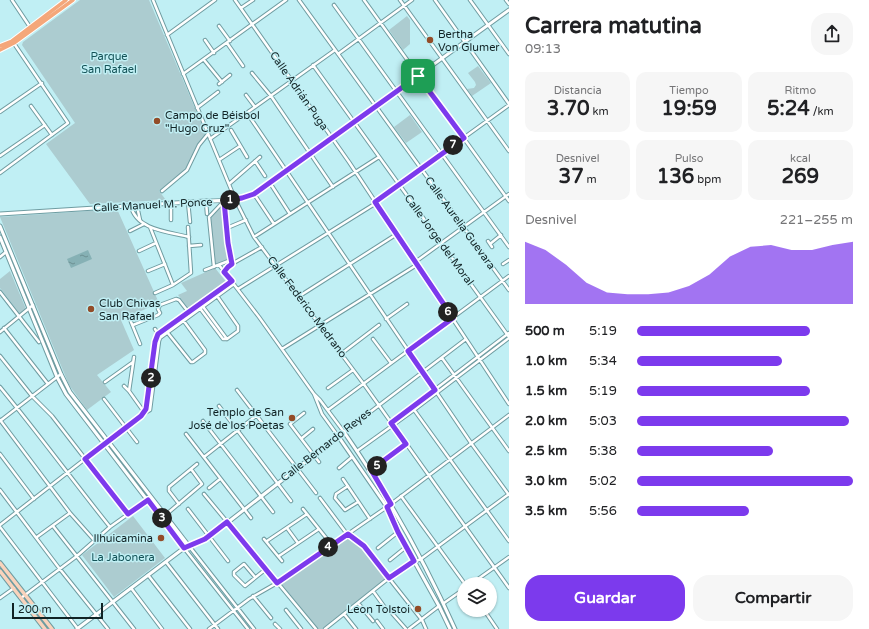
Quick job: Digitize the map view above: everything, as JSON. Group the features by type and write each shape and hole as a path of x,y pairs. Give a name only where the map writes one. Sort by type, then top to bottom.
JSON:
{"main road":[{"path":"0,46 13,42 66,0"},
{"path":"0,50 73,0"},
{"path":"0,563 45,629"},
{"path":"0,572 52,629"}],"street":[{"path":"12,0 30,27"},
{"name":"Calle Federico Medrano","path":"153,0 235,199 254,237 363,383 509,588"},
{"path":"167,35 215,0"},
{"name":"Calle Adrián Puga","path":"235,0 356,172 509,404"},
{"path":"241,8 253,0"},
{"path":"184,74 286,0"},
{"name":"Calle Aurelia Guevara","path":"299,0 509,290"},
{"path":"364,0 509,201"},
{"path":"400,0 509,151"},
{"path":"338,54 412,0"},
{"path":"238,289 373,205 399,184 509,105 435,0"},
{"path":"470,0 509,54"},
{"path":"506,0 509,4"},
{"path":"334,5 509,247"},
{"name":"Calle Manuel M. Ponce","path":"0,214 224,201 254,194 509,10"},
{"path":"219,26 243,66"},
{"path":"205,40 214,53"},
{"path":"0,172 68,123 13,42"},
{"path":"210,139 335,50"},
{"path":"204,60 220,83 230,75"},
{"name":"Calle Jorge del Moral","path":"313,65 480,298 509,336"},
{"path":"252,73 271,96 333,187"},
{"path":"0,112 42,83"},
{"path":"197,108 218,92"},
{"path":"246,95 255,107"},
{"path":"31,106 52,135"},
{"path":"247,113 471,443 509,494 421,559 414,561 389,578 329,628 325,629"},
{"path":"0,156 45,125"},
{"path":"231,130 247,157"},
{"path":"162,191 187,170 199,145 208,134"},
{"path":"219,160 240,146"},
{"path":"229,184 260,157"},
{"path":"254,237 379,157"},
{"path":"255,161 264,176"},
{"path":"270,183 290,214"},
{"path":"254,194 274,224"},
{"path":"282,349 414,266 418,260 485,213 509,194"},
{"path":"206,201 207,214"},
{"path":"224,201 226,228 232,264"},
{"path":"214,267 209,217 224,201"},
{"path":"188,202 190,222"},
{"path":"171,203 171,220"},
{"path":"131,206 134,214 140,221 150,227 189,237"},
{"path":"137,206 140,221"},
{"path":"226,228 246,220"},
{"path":"130,231 145,224"},
{"path":"0,226 61,374 70,392 184,548 248,629"},
{"path":"150,227 173,285"},
{"path":"155,293 173,285 191,272 188,227"},
{"path":"298,297 397,234"},
{"path":"492,247 489,243 501,235"},
{"path":"0,237 57,377 66,394 254,629"},
{"path":"139,251 156,244"},
{"path":"189,246 201,245"},
{"path":"224,272 232,264 262,246"},
{"path":"0,257 6,252"},
{"path":"205,270 231,260"},
{"path":"503,264 509,260"},
{"path":"148,271 165,264"},
{"path":"219,265 371,470 421,559 444,603 455,629"},
{"path":"328,410 509,276"},
{"path":"150,401 160,338 166,331 232,281"},
{"path":"200,306 203,306 217,297 234,284"},
{"path":"0,292 39,342"},
{"path":"200,306 224,340 238,331 239,328 215,293"},
{"path":"133,325 158,315 160,313 158,309 159,306 176,299 180,300 190,314"},
{"path":"386,319 407,304"},
{"path":"0,332 33,305"},
{"path":"203,306 227,339"},
{"path":"129,317 140,344"},
{"path":"166,331 190,361 193,362 206,351 182,319"},
{"path":"341,354 379,325"},
{"path":"4,328 48,384"},
{"path":"78,629 0,526 144,413 150,410 155,342 158,334 155,328"},
{"path":"158,334 166,331"},
{"path":"391,424 414,410 455,376 509,336"},
{"path":"373,339 391,363"},
{"name":"Calle Bernardo Reyes","path":"78,629 184,548 209,537 378,405 466,339"},
{"path":"0,356 32,396 52,416 128,514"},
{"path":"129,391 134,357"},
{"path":"442,358 509,451"},
{"path":"105,382 133,362"},
{"path":"328,388 353,370"},
{"path":"61,374 0,421 70,513 94,540"},
{"path":"124,386 144,413"},
{"path":"0,387 110,527"},
{"path":"237,390 316,493"},
{"path":"357,451 412,407 436,391"},
{"path":"314,394 322,414 387,507 398,532 450,629"},
{"path":"104,399 137,442"},
{"path":"219,406 291,501"},
{"path":"412,407 509,541"},
{"path":"304,413 290,423 319,462"},
{"path":"204,457 257,415"},
{"path":"209,629 253,596 277,583 331,544 387,507 509,415"},
{"path":"202,421 273,512"},
{"path":"302,438 313,429"},
{"path":"186,434 251,518"},
{"path":"371,470 406,444"},
{"path":"0,454 34,499"},
{"path":"340,468 352,457"},
{"path":"179,504 168,488 197,464"},
{"path":"162,518 202,484 191,469"},
{"path":"209,488 220,478"},
{"path":"343,479 370,519"},
{"path":"348,486 335,496 345,510 358,502"},
{"path":"0,490 59,568 108,629"},
{"path":"204,494 316,629"},
{"path":"401,496 460,577"},
{"path":"320,498 348,534 364,546 422,620 426,629"},
{"path":"23,596 77,556 110,527 148,500"},
{"path":"188,509 228,561"},
{"path":"303,509 331,544"},
{"path":"36,538 70,513"},
{"path":"267,541 307,514"},
{"path":"53,526 134,629"},
{"path":"287,528 298,543"},
{"path":"279,556 319,529"},
{"path":"378,548 398,532"},
{"path":"264,538 282,561"},
{"path":"390,560 406,547"},
{"path":"480,577 509,556"},
{"path":"166,562 218,629"},
{"path":"255,577 244,564 233,573 244,586 266,569"},
{"path":"148,575 190,629"},
{"path":"0,598 14,588"},
{"path":"131,588 162,629"},
{"path":"372,591 386,609"},
{"path":"444,603 457,594"},
{"path":"253,596 271,618"},
{"path":"358,603 373,621"},
{"path":"409,629 439,606"},
{"path":"286,610 301,629"},
{"path":"390,611 406,629"},
{"path":"344,614 356,629"},
{"path":"489,617 497,629"},
{"path":"376,621 383,629"},
{"path":"275,624 280,629"}],"green space":[{"name":"Parque San Rafael","path":"80,0 149,0 206,134 197,145 185,171 159,191 166,200 90,204 46,144 75,123 22,45 23,42"},
{"path":"407,16 410,20 410,44 403,50 389,30"},
{"path":"478,66 491,83 472,96 467,89 474,88 476,85 468,73"},
{"path":"410,115 422,132 406,143 394,127"},
{"path":"222,204 227,254 230,258 215,265 210,217"},
{"name":"Club Chivas San Rafael","path":"117,209 159,303 121,320 134,350 97,375 111,392 87,410 69,385 0,217"},
{"path":"215,268 227,283 190,310 178,295 187,291 181,283"},
{"path":"10,271 26,309 20,314 0,288 0,279"},
{"name":"La Jabonera","path":"133,516 165,558 114,597 82,555"},
{"path":"348,535 363,546 388,578 322,629 318,629 278,583"}],"water":[{"path":"88,250 92,259 71,268 67,259"}],"place":[{"name":"Bertha Von Glumer","path":"430,40"},
{"name":"Campo de Béisbol \"Hugo Cruz\"","path":"157,121"},
{"name":"Club Chivas San Rafael","path":"91,309"},
{"name":"Templo de San José de los Poetas","path":"292,418"},
{"name":"Ilhuicamina","path":"161,538"},
{"name":"Leon Tolstoi","path":"418,609"}],"route":[{"path":"418,76 464,138 375,202 453,318 408,351 435,390 391,423 406,444 371,470 391,504 387,507 398,532 414,561 389,578 364,546 348,534 316,554 277,583 227,522 205,539 184,548 148,500 128,514 85,459 141,416 146,409 155,342 158,334 232,281 224,272 232,264 229,252 224,201 248,197 254,194 418,76"}]}
